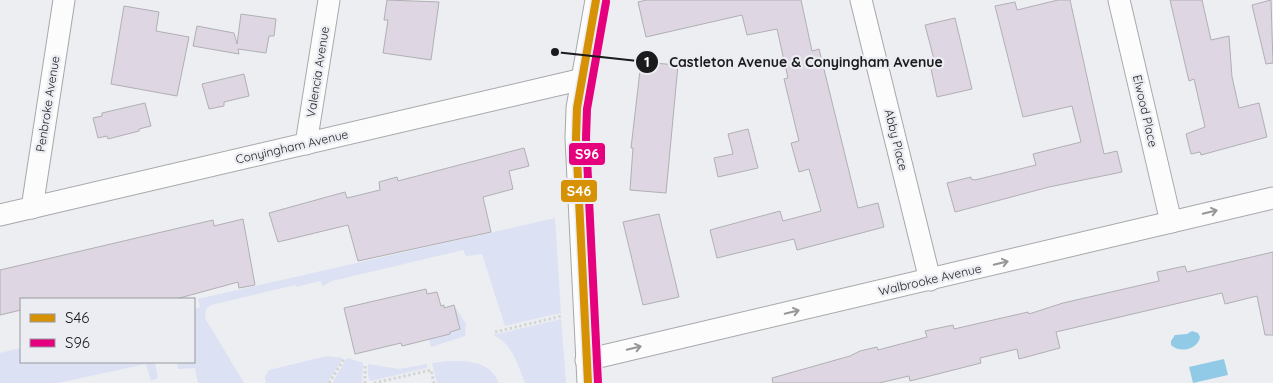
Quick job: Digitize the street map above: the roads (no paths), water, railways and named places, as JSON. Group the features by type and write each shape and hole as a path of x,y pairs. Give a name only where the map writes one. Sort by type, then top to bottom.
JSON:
{"street":[{"name":"Penbroke Avenue","path":"32,208 64,0"},
{"name":"Valencia Avenue","path":"306,144 329,0"},
{"path":"588,383 576,138 577,108 596,0"},
{"name":"Abby Place","path":"861,0 930,280"},
{"name":"Elwood Place","path":"1119,0 1171,222"},
{"name":"Conyingham Avenue","path":"0,215 583,79"},
{"name":"Walbrooke Avenue","path":"586,360 1273,198"}],"water":[{"path":"1192,331 1198,333 1200,337 1196,345 1184,350 1171,345 1175,335 1187,334"},
{"path":"1224,359 1228,375 1193,383 1189,367"}],"place":[{"name":"Castleton Avenue & Conyingham Avenue","path":"555,52"}]}
